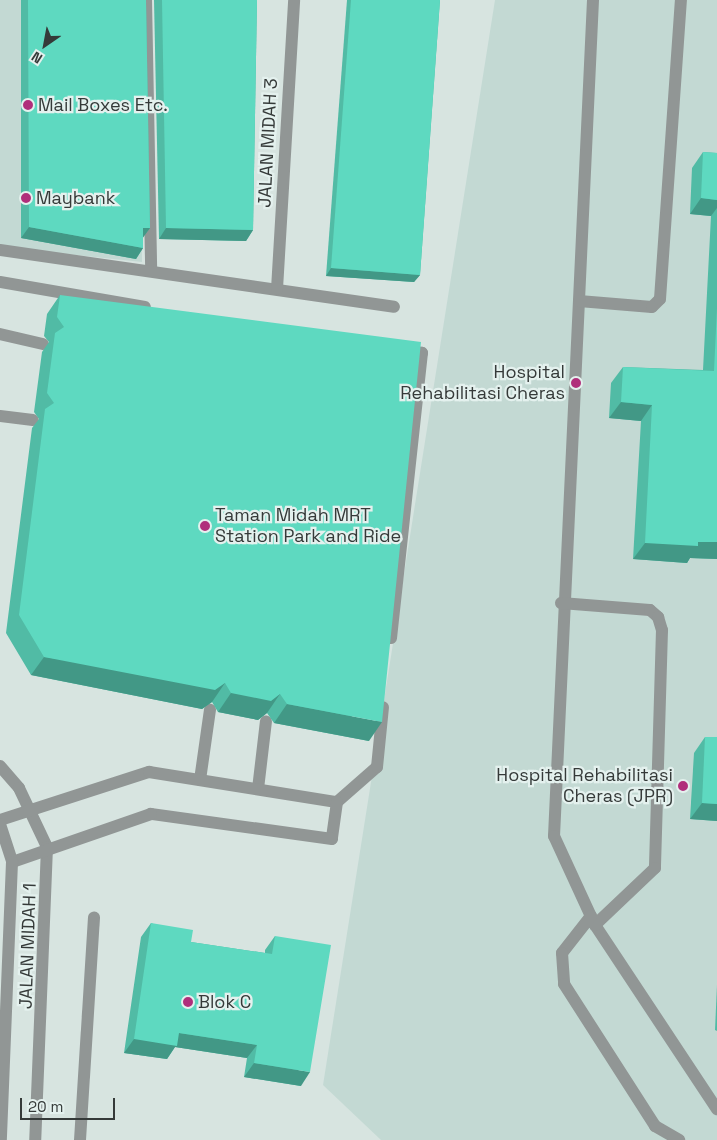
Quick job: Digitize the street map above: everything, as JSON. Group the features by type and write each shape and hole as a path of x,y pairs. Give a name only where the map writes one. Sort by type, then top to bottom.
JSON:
{"street":[{"path":"146,0 151,270"},
{"name":"JALAN MIDAH 3","path":"277,289 294,0"},
{"path":"593,0 579,301 561,603 554,836 593,920 717,1109"},
{"path":"579,301 652,307 660,299 681,0"},
{"path":"0,250 151,270 394,307"},
{"path":"0,282 157,308"},
{"path":"0,334 43,344"},
{"path":"390,649 422,353 392,348"},
{"path":"0,416 33,420"},
{"path":"561,603 650,610 658,617 662,630 655,868 593,920 562,952 564,984 655,1126 678,1140"},
{"path":"12,862 47,848 151,814 332,840 337,802 377,767 385,688"},
{"path":"200,780 210,710"},
{"path":"258,789 266,721"},
{"name":"JALAN MIDAH 1","path":"0,766 19,788 47,848 35,1140"},
{"path":"0,820 31,812 149,772 337,802"},
{"name":"JALAN MIDAH 1","path":"0,824 12,862 1,1140"},
{"path":"80,1140 94,918"}],"shaded area":[{"path":"0,0 140,0 142,262 0,247"},
{"name":"Hospital Rehabilitasi Cheras","path":"495,0 717,0 717,1140 381,1140 323,1085"}],"building":[{"path":"28,0 146,0 150,228 143,228 143,248 29,227"},
{"path":"162,0 257,0 253,230 166,228"},
{"path":"351,0 440,0 420,275 331,268"},
{"path":"703,152 717,153 717,200 701,198"},
{"name":"Taman Midah MRT Station Park and Ride","path":"60,295 421,342 382,722 287,704 280,694 271,701 231,693 225,683 215,690 44,657 19,615 45,409 54,403 47,393 55,333 64,327 57,317"},
{"path":"717,308 717,542 698,542 698,546 645,543 652,405 621,402 623,367 714,371"},
{"path":"705,737 717,737 717,804 702,803"},
{"path":"151,923 193,930 191,942 272,954 275,936 331,945 310,1072 254,1063 257,1045 179,1033 177,1046 134,1039"}],"place":[{"name":"Mail Boxes Etc.","path":"28,105"},
{"name":"Maybank","path":"26,198"},
{"name":"Hospital Rehabilitasi Cheras","path":"576,383"},
{"name":"Taman Midah MRT Station Park and Ride","path":"205,526"},
{"name":"Hospital Rehabilitasi Cheras (JPR)","path":"683,786"},
{"name":"Blok C","path":"188,1002"}]}
